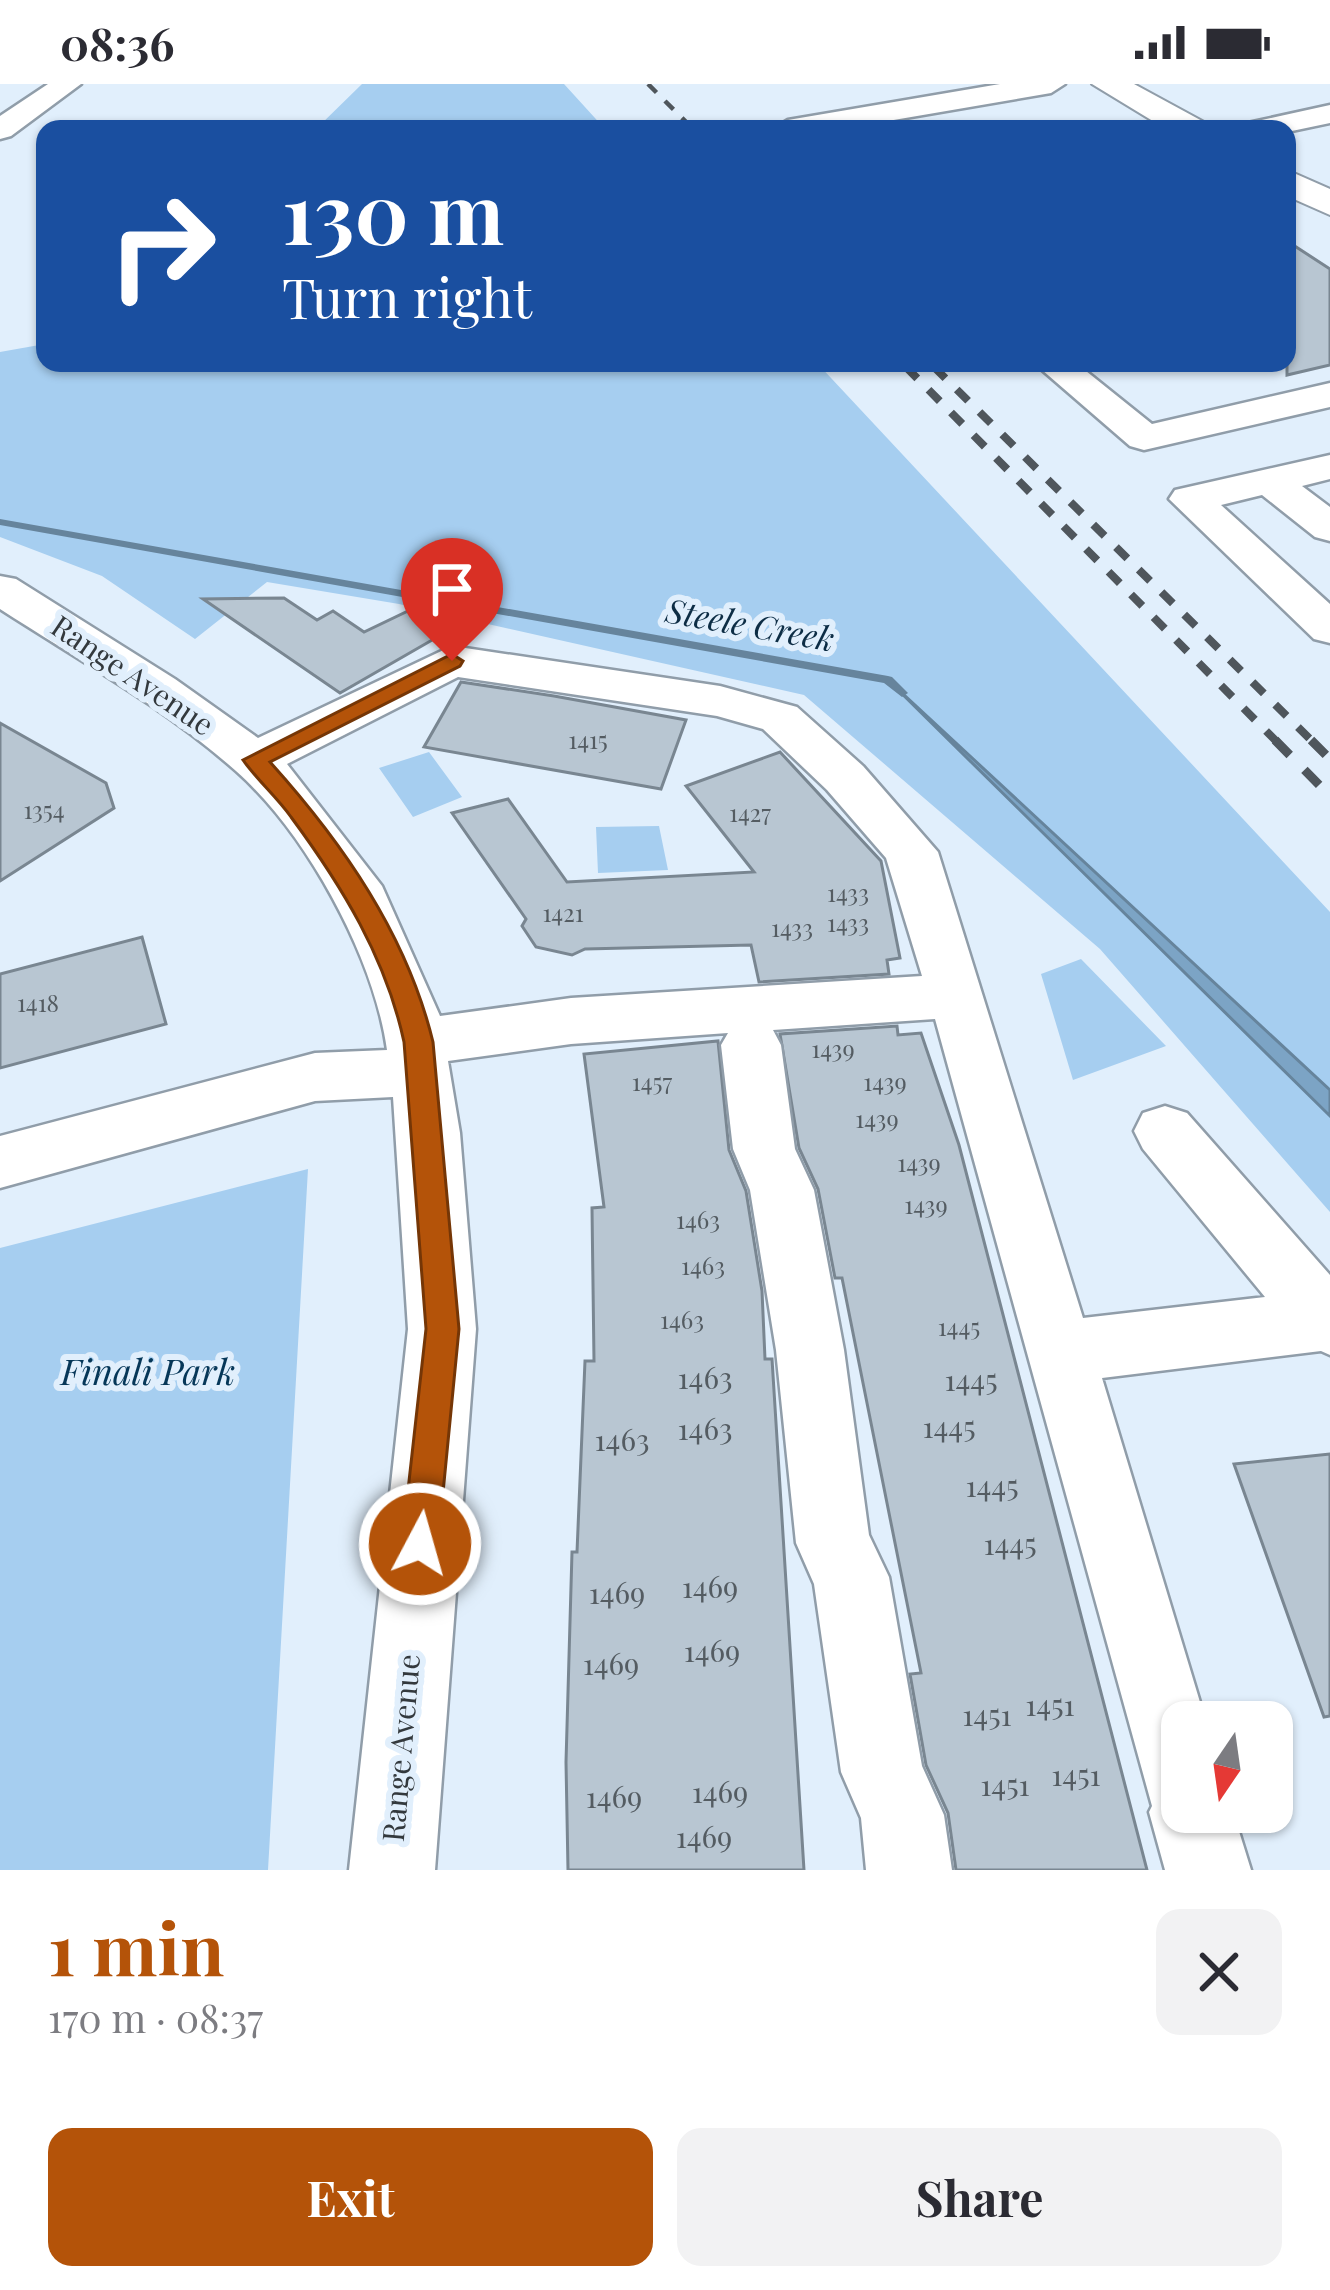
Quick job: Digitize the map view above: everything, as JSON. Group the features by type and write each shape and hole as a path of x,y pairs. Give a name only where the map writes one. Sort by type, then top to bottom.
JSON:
{"main road":[{"path":"1109,84 1175,120"},
{"path":"1296,186 1330,204"}],"street":[{"path":"841,120 1052,84"},
{"path":"17,88 59,88"},
{"path":"0,130 59,88"},
{"path":"1296,121 1330,114"},
{"path":"1064,372 1144,438 1330,395"},
{"path":"1330,467 1190,499 1330,629"},
{"path":"1270,481 1330,528"},
{"name":"Range Avenue","path":"0,589 158,690 255,760 297,807 363,900 409,1002 420,1057 442,1329 392,1870"},
{"path":"255,760 452,661 719,701 780,718 845,778 911,852 957,996 1161,1706"},
{"path":"0,1162 314,1077 571,1021 957,996"},
{"path":"751,1045 764,1149 782,1190 810,1350 832,1543 851,1577 882,1772 902,1815 909,1870"},
{"path":"1165,1131 1328,1322"},
{"path":"1060,1352 1328,1322"},
{"path":"1197,1833 1208,1870"}],"green space":[{"path":"362,84 564,84 597,120 325,120"},
{"path":"36,346 36,372 825,372 1330,912 1330,1212 1100,949 804,695 399,604 267,582 195,639 102,576 0,537 0,352"},
{"path":"429,752 462,797 413,817 379,768"},
{"path":"659,826 668,870 598,873 596,827"},
{"path":"1081,959 1166,1046 1073,1080 1041,974"},
{"name":"Finali Park","path":"308,1169 268,1870 0,1870 0,1248"}],"shaded area":[{"path":"888,680 1330,1090 1330,1116"}],"building":[{"path":"1296,247 1330,269 1330,365 1287,375 1296,372"},
{"path":"479,577 493,605 340,693 203,599 284,598 317,620 333,611 364,632"},
{"path":"461,682 686,720 661,789 424,747"},
{"path":"0,723 106,783 114,808 0,881"},
{"path":"780,752 881,861 900,958 887,960 889,974 759,982 751,945 585,949 572,955 536,947 522,926 526,919 452,813 508,799 567,882 754,872 686,786"},
{"path":"142,937 166,1024 0,1068 0,974"},
{"path":"897,1026 898,1035 921,1033 959,1145 1147,1870 956,1870 948,1813 926,1765 910,1674 921,1673 842,1278 835,1278 818,1189 799,1148 780,1034"},
{"path":"718,1041 729,1150 746,1191 762,1291 765,1359 772,1359 804,1870 568,1870 572,1552 577,1552 585,1361 594,1361 592,1208 604,1207 584,1054"},
{"path":"1330,1454 1330,1716 1324,1717 1234,1464"}],"waterway":[{"name":"Steele Creek","path":"0,522 888,680 902,693"}],"railway":[{"path":"648,84 684,120"},
{"path":"911,372 1278,743"},
{"path":"939,372 1314,743"},
{"path":"1275,740 1330,796"},
{"path":"1311,740 1314,743"},
{"path":"1314,743 1330,759"}],"route":[{"path":"420,1544 442,1329 430,1133 418,1042 409,1002 363,900 297,807 255,760 452,661"}]}
